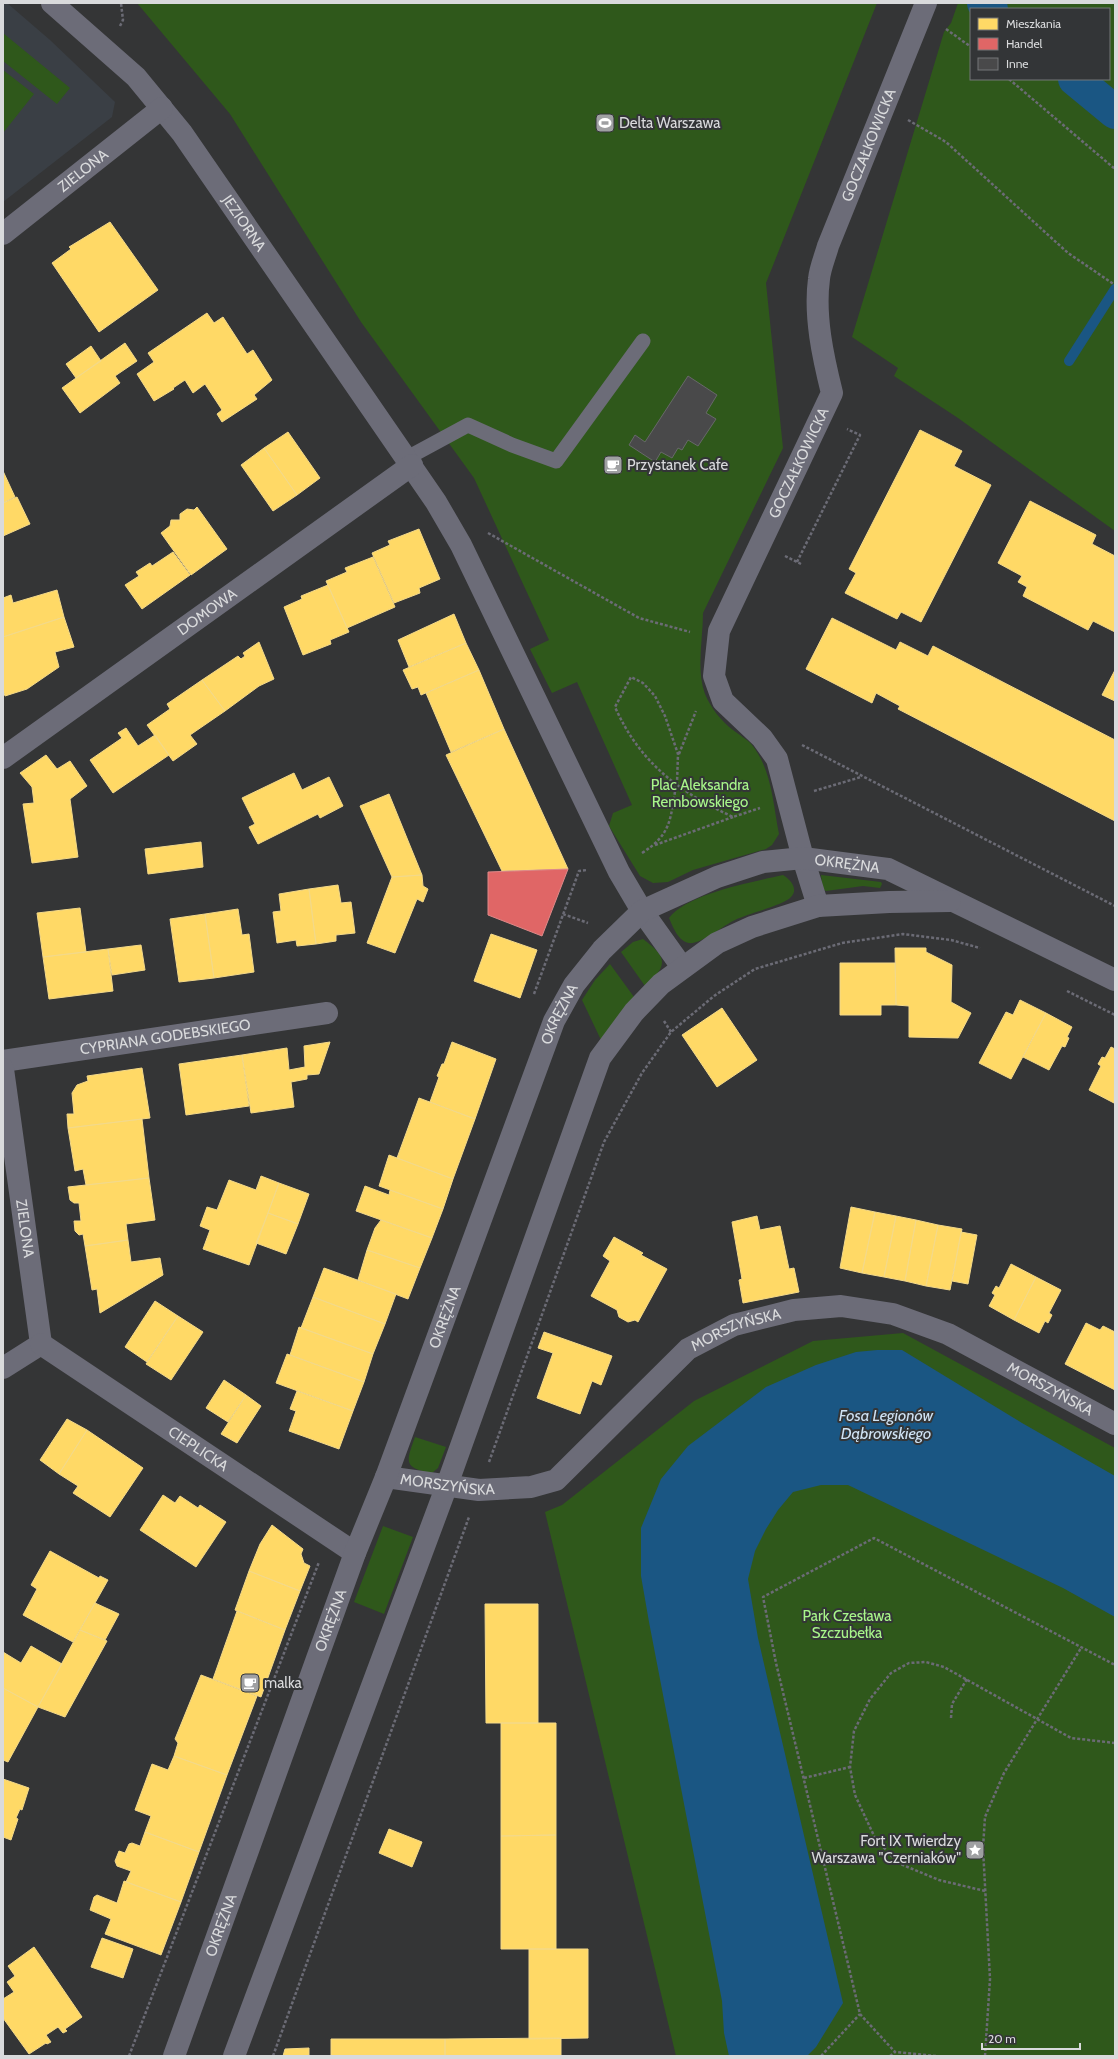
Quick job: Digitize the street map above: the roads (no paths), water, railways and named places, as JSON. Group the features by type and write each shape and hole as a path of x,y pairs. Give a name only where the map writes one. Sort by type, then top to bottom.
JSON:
{"street":[{"name":"JEZIORNA","path":"52,3 136,76 182,133 409,462"},
{"name":"GOCZAŁKOWICKA","path":"818,906 803,858 777,759 762,738 723,701 714,676 717,639 719,631 832,392 823,355 819,309 819,279 828,246 926,3"},
{"name":"ZIELONA","path":"3,234 162,108"},
{"name":"DOMOWA","path":"3,758 409,462"},
{"path":"409,462 436,502 461,545 616,868 642,911 682,968"},
{"name":"OKRĘŻNA","path":"174,2056 356,1553 386,1477 554,1021 574,985 602,950 642,911 717,877 763,862 803,858 888,869 1115,980"},
{"name":"OKRĘŻNA","path":"234,2056 447,1485 600,1058 634,1012 661,984 724,939 752,927 818,906 889,902 954,901"},
{"name":"CYPRIANA GODEBSKIEGO","path":"3,1071 327,1013"},
{"name":"ZIELONA","path":"3,1071 40,1344"},
{"name":"MORSZYŃSKA","path":"386,1477 478,1490 531,1487 556,1480 688,1349 734,1325 794,1310 841,1306 893,1314 948,1334 1115,1424"},
{"path":"3,1368 40,1344"},
{"name":"CIEPLICKA","path":"40,1344 356,1553"}],"lane":[{"path":"409,462 468,425 512,445 556,461 643,341"}],"water":[{"name":"Fosa Legionów Dąbrowskiego","path":"902,1350 1022,1423 1115,1476 1115,1617 1063,1588 848,1485 821,1485 793,1492 778,1510 766,1529 755,1551 748,1579 758,1638 843,2003 816,2047 807,2056 729,2056 724,2033 722,2001 641,1576 641,1528 661,1479 688,1446 766,1387 816,1365 856,1352"}],"waterway":[{"path":"984,3 990,8"},
{"path":"1076,80 1115,112"},
{"path":"1069,361 1115,289"}],"place":[{"name":"Delta Warszawa","path":"605,123"},
{"name":"Przystanek Cafe","path":"613,465"},
{"name":"malka","path":"250,1683"},
{"name":"Fort IX Twierdzy Warszawa \"Czerniaków\"","path":"975,1850"}],"park label":[{"name":"Plac Aleksandra Rembowskiego","path":"700,794"},
{"name":"Park Czesława Szczubełka","path":"847,1624"}]}
